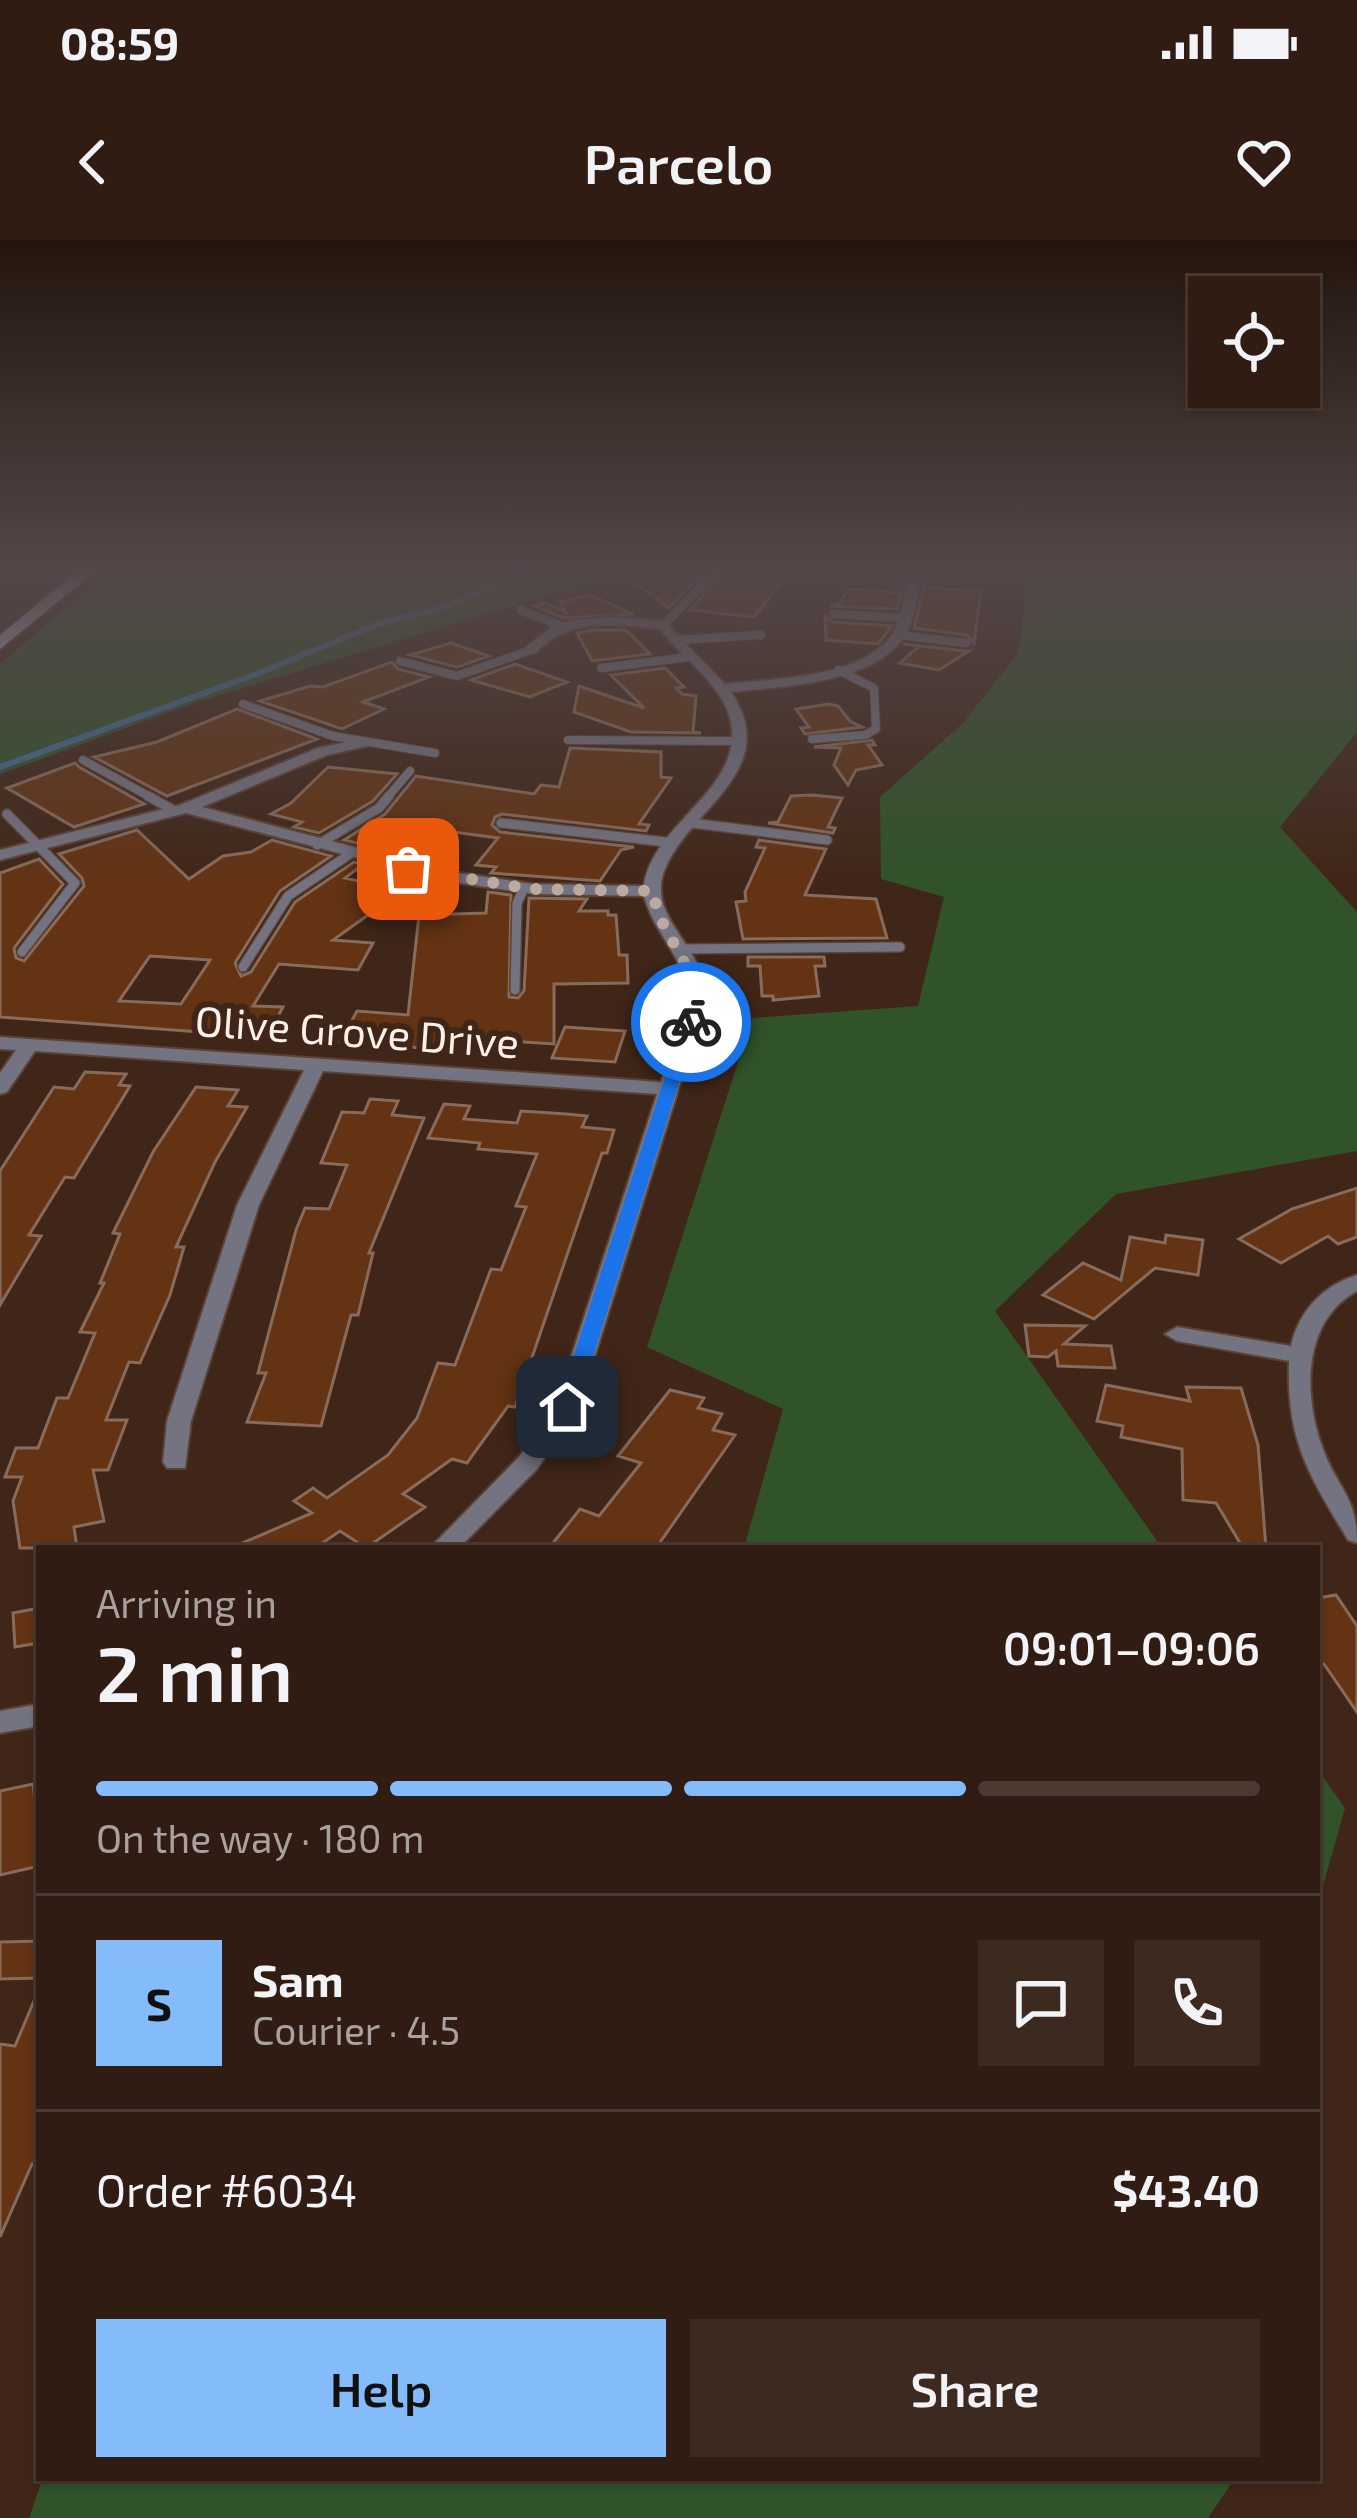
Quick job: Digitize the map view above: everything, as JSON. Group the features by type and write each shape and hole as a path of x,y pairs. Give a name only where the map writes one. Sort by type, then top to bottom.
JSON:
{"street":[{"path":"445,1545 528,1463 567,1407 692,1017 695,988 679,949 656,914 653,877 674,843 726,784 734,767 734,709 723,689 705,672"},
{"path":"723,689 824,672"},
{"path":"0,855 181,809 323,751 362,743"},
{"path":"181,809 408,869 524,888 653,891"},
{"name":"Olive Grove Drive","path":"0,1043 670,1089"},
{"path":"0,1088 29,1045"},
{"path":"176,1462 178,1421 248,1205 316,1066"},
{"path":"1357,1282 1323,1302 1302,1337 1299,1355 1303,1428 1314,1459 1357,1534"},
{"path":"1177,1334 1299,1355"},
{"path":"0,1722 36,1715"}],"lane":[{"path":"812,739 865,735 876,729 874,688 843,672"},
{"path":"243,704 362,743 435,753"},
{"path":"568,740 737,741"},
{"path":"83,760 181,809"},
{"path":"317,845 379,808 410,772"},
{"path":"7,814 70,873 74,890 22,952"},
{"path":"501,823 674,843"},
{"path":"692,823 827,840"},
{"path":"243,967 288,896 350,854"},
{"path":"515,990 517,903 524,888"},
{"path":"679,949 900,946"}],"green space":[{"path":"0,672 294,672 197,702 0,774"},
{"path":"1003,672 1357,672 1357,732 1280,827 1357,912 1357,1151 1116,1194 995,1311 1160,1545 745,1545 783,1409 647,1347 752,1018 918,1006 944,897 881,879 880,797 963,723"},
{"path":"1320,1773 1345,1808 1320,1896"},
{"path":"42,2481 1233,2481 1208,2518 29,2518"}],"building":[{"path":"364,672 429,677 363,702 384,709 342,729 260,701 310,686 323,687"},
{"path":"492,672 539,672 567,682 530,697 471,680"},
{"path":"669,672 684,687 676,688 682,694 696,696 693,732 701,733 631,732 574,712 579,686 644,708 611,675"},
{"path":"829,704 862,727 805,734 801,728 809,727 796,709"},
{"path":"237,709 317,739 167,796 94,757 157,742"},
{"path":"872,740 875,745 868,745 882,765 856,770 848,785 834,765 841,748 814,747"},
{"path":"570,748 661,752 661,777 671,778 639,824 649,825 646,831 502,814 492,825 500,832 634,847 621,850 600,881 491,873 496,867 476,865 498,838 446,831 422,845 395,843 385,850 344,840 385,814 416,776 534,794 541,785 559,787"},
{"path":"75,763 144,804 74,827 7,788"},
{"path":"328,767 397,774 373,801 319,833 294,827 302,822 271,814 291,803"},
{"path":"791,796 842,798 828,827 835,828 833,833 768,823 778,822"},
{"path":"137,830 189,879 223,856 251,852 272,840 331,856 280,891 235,963 241,976 251,972 295,902 354,862 364,864 345,878 394,889 389,893 396,895 333,940 373,943 358,970 279,964 253,1006 283,1007 267,1037 0,1017 0,873 39,859 63,884 14,948 16,958 24,961 84,886 59,854","holes":["150,956 210,960 181,1004 119,1001"]},
{"path":"759,840 826,849 805,895 876,899 887,938 743,939 736,902 746,901 745,892 765,848 756,847"},
{"path":"488,892 511,895 509,997 518,998 524,991 529,898 587,899 579,911 616,915 619,955 627,955 628,983 554,984 554,1044 510,1041 505,1054 482,1053 487,1041 439,1038 434,1049 340,1042 357,1011 408,1015 419,915 486,913"},
{"path":"748,957 824,957 825,966 815,966 819,996 773,1000 773,996 762,996 760,966 748,966"},
{"path":"565,1027 625,1031 615,1062 552,1058"},
{"path":"85,1072 126,1074 119,1085 130,1086 74,1178 65,1177 29,1235 41,1236 0,1305 0,1171 54,1087 74,1089"},
{"path":"196,1087 238,1090 228,1106 247,1107 215,1162 176,1247 184,1247 170,1295 140,1363 129,1362 106,1420 127,1420 108,1470 93,1470 104,1521 74,1527 77,1545 20,1548 13,1501 22,1477 5,1477 16,1448 38,1448 57,1398 68,1398 95,1333 80,1332 104,1283 100,1283 120,1234 113,1233 153,1152"},
{"path":"370,1099 398,1101 392,1115 424,1118 369,1253 373,1253 358,1315 351,1315 321,1426 247,1422 266,1373 258,1373 296,1230 305,1208 329,1209 347,1165 321,1163 342,1112 364,1113"},
{"path":"444,1104 470,1106 464,1119 517,1123 521,1111 567,1114 587,1116 582,1127 614,1130 515,1407 508,1406 467,1463 452,1459 403,1494 425,1507 370,1545 361,1545 340,1531 319,1545 238,1545 312,1513 294,1501 313,1488 327,1498 388,1455 417,1418 438,1363 455,1365 491,1269 501,1270 526,1207 516,1206 537,1154 478,1149 480,1143 428,1138"},
{"path":"1357,1188 1357,1237 1338,1244 1328,1236 1281,1263 1239,1239 1292,1209"},
{"path":"1166,1235 1203,1240 1198,1275 1155,1268 1094,1319 1043,1295 1083,1263 1121,1280 1130,1237 1165,1243"},
{"path":"1025,1325 1085,1326 1064,1344 1111,1346 1115,1368 1058,1366 1056,1351 1048,1357 1029,1356"},
{"path":"1106,1385 1190,1401 1186,1387 1241,1388 1258,1445 1266,1545 1241,1545 1216,1503 1183,1500 1182,1449 1121,1437 1123,1426 1097,1421"},
{"path":"670,1390 704,1398 698,1408 722,1414 713,1430 735,1435 658,1545 551,1545 580,1509 599,1516 641,1463 618,1456"},
{"path":"1336,1595 1357,1626 1357,1712 1320,1665 1320,1598"},
{"path":"36,1609 36,1644 15,1647 13,1613"},
{"path":"33,1784 36,1867 0,1875 0,1791"},
{"path":"36,1941 36,1978 0,1979 0,1942"},
{"path":"36,1996 36,2165 32,2164 0,2237 0,2044 15,2046"}],"waterway":[{"path":"0,767 261,672"}],"way so far":[{"path":"408,869 532,889 653,891 656,914 688,964 695,988 691,1022"}],"route":[{"path":"567,1407 691,1022"}]}
